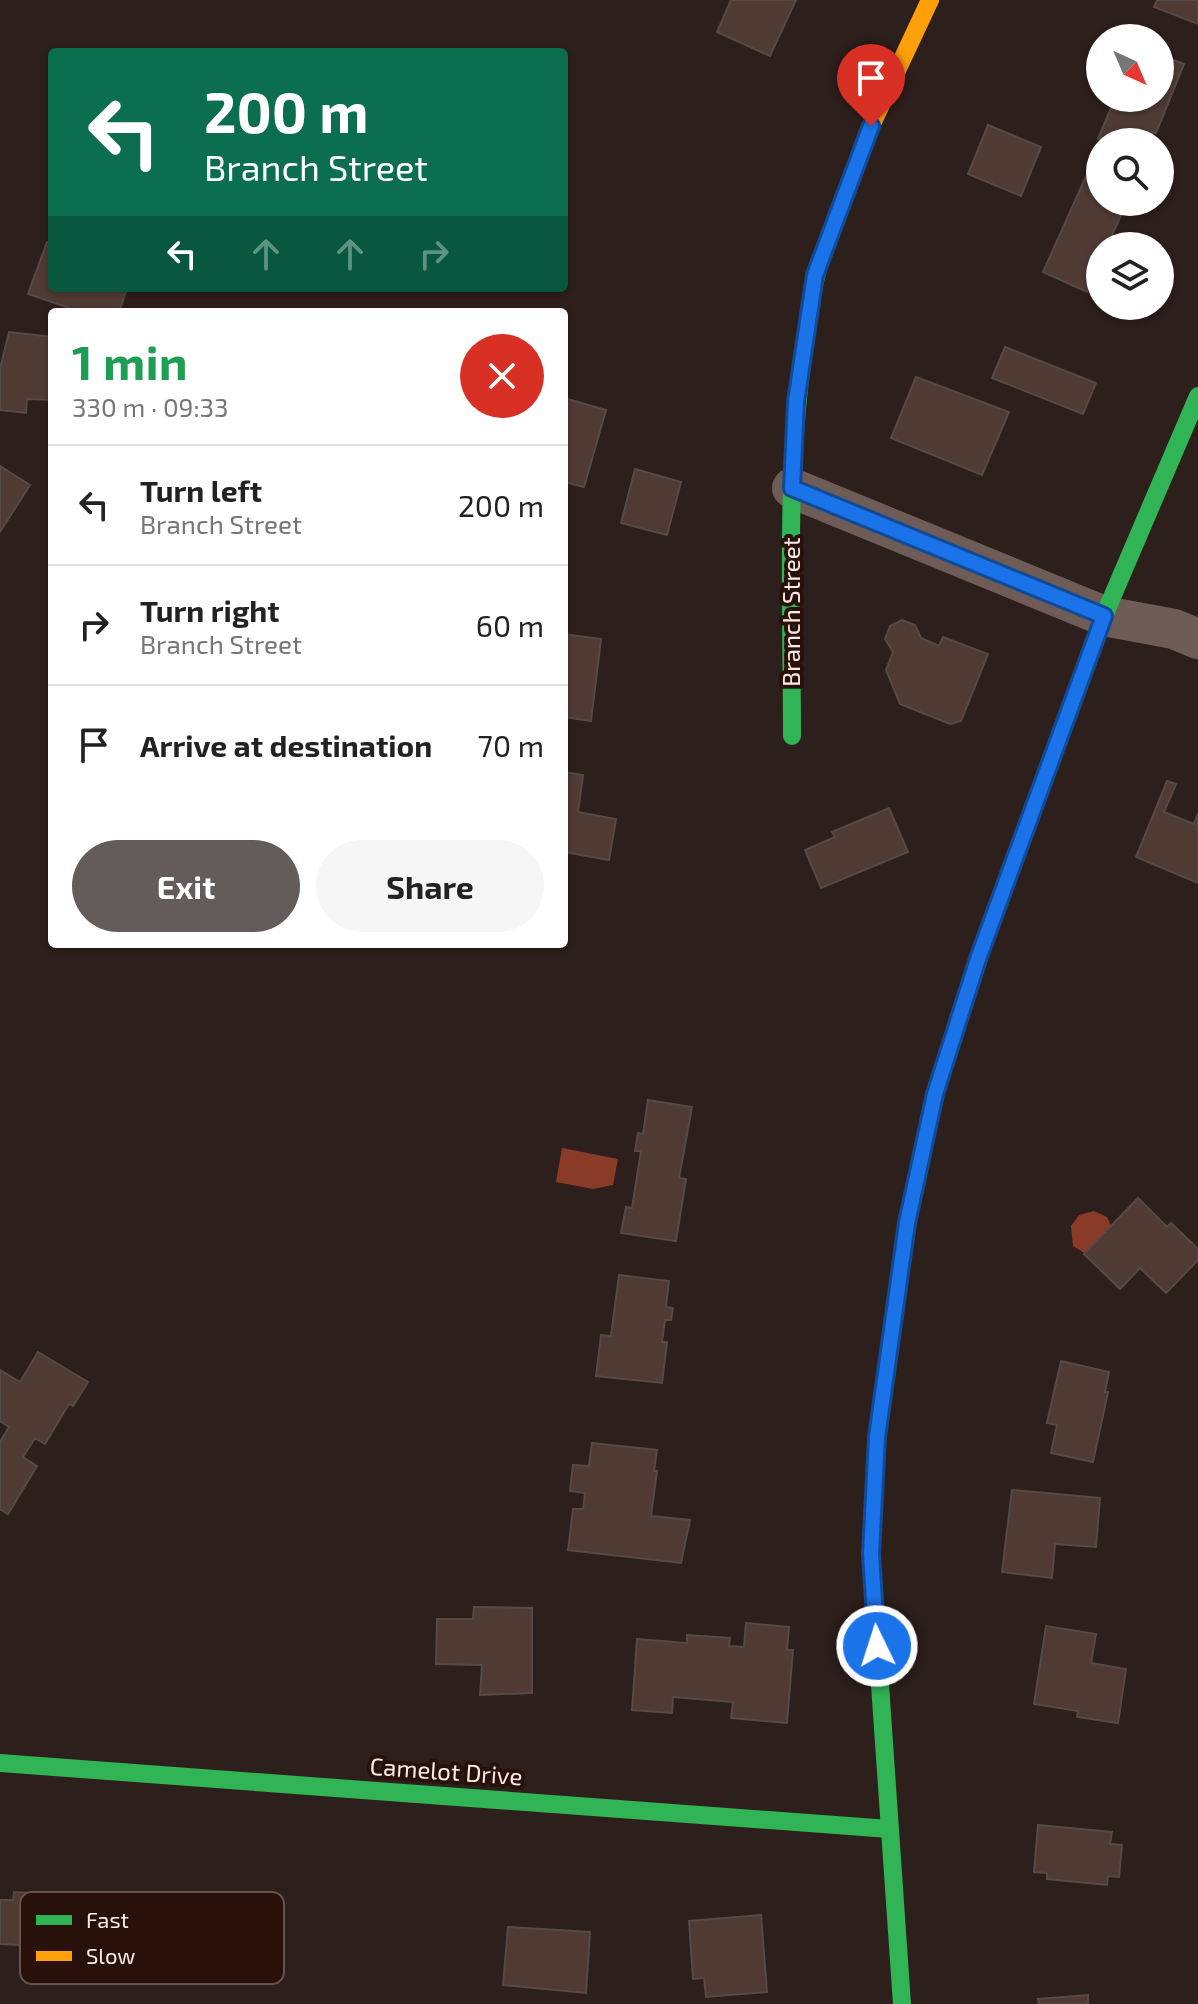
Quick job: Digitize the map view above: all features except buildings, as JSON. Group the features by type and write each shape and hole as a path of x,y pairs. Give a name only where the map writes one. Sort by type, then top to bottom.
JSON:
{"main road":[{"name":"Branch Street","path":"792,736 792,488 796,402 815,275 871,126 930,0"},
{"path":"902,2004 871,1554 877,1437 907,1223 935,1094 978,959 1104,616 1198,396"},
{"name":"Camelot Drive","path":"0,1763 889,1829"}],"street":[{"path":"792,488 1104,616 1174,629 1198,639"}],"shaded area":[{"path":"562,1148 618,1159 613,1185 593,1189 556,1182"},
{"path":"1094,1211 1107,1217 1113,1230 1086,1254 1073,1246 1071,1226 1079,1215"}],"traffic: fast":[{"path":"792,736 794,446 809,314 823,254"},
{"path":"986,936 1104,616 1198,396"},
{"path":"902,2004 871,1554 877,1437 908,1220"},
{"path":"0,1763 889,1829"}],"traffic: slow":[{"path":"823,254 871,126 930,0"},
{"path":"908,1220 935,1094 986,936"}],"route":[{"path":"871,126 815,275 796,402 792,488 1104,616 978,959 935,1094 907,1223 877,1437 871,1554 877,1646"}]}
